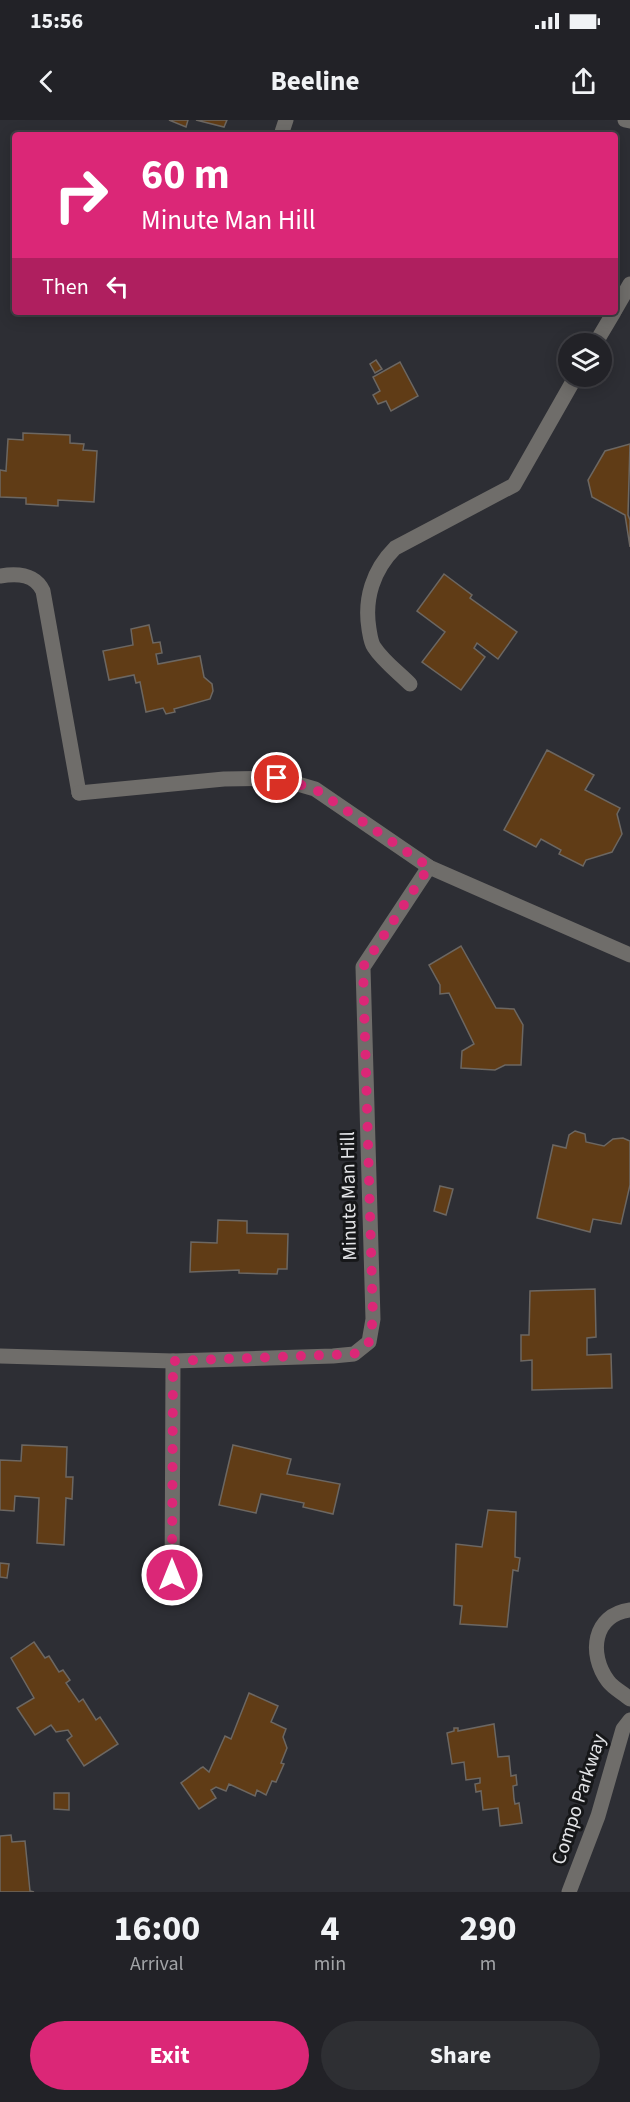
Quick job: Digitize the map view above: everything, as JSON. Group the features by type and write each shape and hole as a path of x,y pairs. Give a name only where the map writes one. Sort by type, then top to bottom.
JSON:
{"street":[{"path":"625,120 630,121"},
{"path":"618,304 630,284"},
{"path":"601,333 612,315"},
{"path":"410,684 372,646 367,618 369,593 376,573 384,559 395,548 514,485 570,387"},
{"path":"0,576 26,576 38,582 43,591 79,794 224,778 277,778 315,789 429,867 630,955"},
{"name":"Minute Man Hill","path":"0,1356 173,1361 354,1354 369,1342 373,1319 363,967 429,867"},
{"path":"172,1598 173,1361"},
{"path":"630,1610 615,1613 601,1625 595,1652 609,1683 630,1699"},
{"name":"Compo Parkway","path":"569,1892 598,1816 623,1729 630,1720"}],"building":[{"path":"169,120 188,120 186,127"},
{"path":"196,120 227,120 224,127"},
{"path":"376,360 382,369 375,373 370,364"},
{"path":"400,362 418,396 391,411 386,401 378,404 373,395 380,391 373,377"},
{"path":"23,433 70,435 70,443 84,444 83,450 97,451 94,502 58,500 58,506 26,504 26,498 0,497 0,470 6,471 8,439 23,440"},
{"path":"630,444 628,515 630,547 625,515 592,497 588,480 605,451"},
{"path":"444,574 472,595 470,598 517,632 498,659 477,643 474,648 485,657 461,690 422,662 445,632 417,611"},
{"path":"149,625 153,643 160,642 162,653 156,654 158,664 200,656 204,677 212,684 213,691 210,699 174,709 175,712 166,714 163,708 146,712 140,682 136,683 134,675 109,680 103,651 133,645 131,629"},
{"path":"547,750 594,775 585,790 620,808 617,814 622,834 612,852 586,860 583,866 559,854 561,850 541,839 536,847 504,830"},
{"path":"461,946 496,1008 514,1009 523,1025 521,1065 505,1065 495,1070 461,1068 462,1051 474,1044 449,993 440,994 440,985 429,965"},
{"path":"575,1131 585,1134 586,1142 604,1146 613,1139 623,1138 630,1141 630,1185 621,1224 593,1219 590,1232 537,1218 553,1145 566,1148 569,1135"},
{"path":"440,1186 453,1189 446,1215 434,1211"},
{"path":"218,1220 247,1221 247,1233 288,1234 287,1269 278,1269 277,1274 239,1273 239,1270 190,1272 191,1242 217,1243"},
{"path":"595,1289 596,1337 587,1338 587,1355 611,1354 612,1388 532,1390 532,1360 521,1361 521,1335 529,1335 530,1291"},
{"path":"22,1445 67,1447 66,1477 73,1477 72,1499 66,1498 64,1545 37,1543 39,1498 15,1496 14,1511 0,1510 0,1460 21,1461"},
{"path":"233,1445 291,1459 287,1474 340,1484 333,1514 303,1507 304,1503 261,1494 256,1513 219,1505"},
{"path":"488,1510 516,1512 515,1557 520,1558 518,1571 513,1570 507,1627 460,1624 462,1606 454,1605 456,1544 482,1547"},
{"path":"0,1563 9,1564 7,1578 0,1577"},
{"path":"34,1642 45,1658 49,1656 59,1672 63,1670 70,1680 66,1683 79,1702 83,1699 96,1720 100,1717 118,1744 84,1766 67,1740 72,1736 68,1730 56,1732 51,1725 35,1735 17,1708 34,1698 11,1658"},
{"path":"249,1693 278,1706 271,1722 286,1729 283,1737 287,1748 281,1763 284,1764 276,1782 272,1781 266,1795 257,1790 255,1796 229,1784 226,1791 216,1787 211,1790 216,1798 199,1809 181,1783 203,1767 209,1772 225,1736 231,1739"},
{"path":"494,1724 498,1757 509,1756 511,1776 516,1775 517,1785 513,1786 514,1799 515,1804 519,1803 522,1823 500,1826 498,1808 483,1810 481,1791 476,1792 475,1784 480,1783 480,1778 466,1780 464,1762 452,1764 447,1733 454,1731 454,1728 458,1728 458,1731"},
{"path":"54,1793 69,1793 69,1810 54,1809"},
{"path":"11,1835 12,1842 25,1841 30,1891 34,1892 0,1892 0,1836"}],"route":[{"path":"172,1575 173,1361 354,1354 369,1342 373,1319 363,967 429,867 315,789 277,778"}]}
